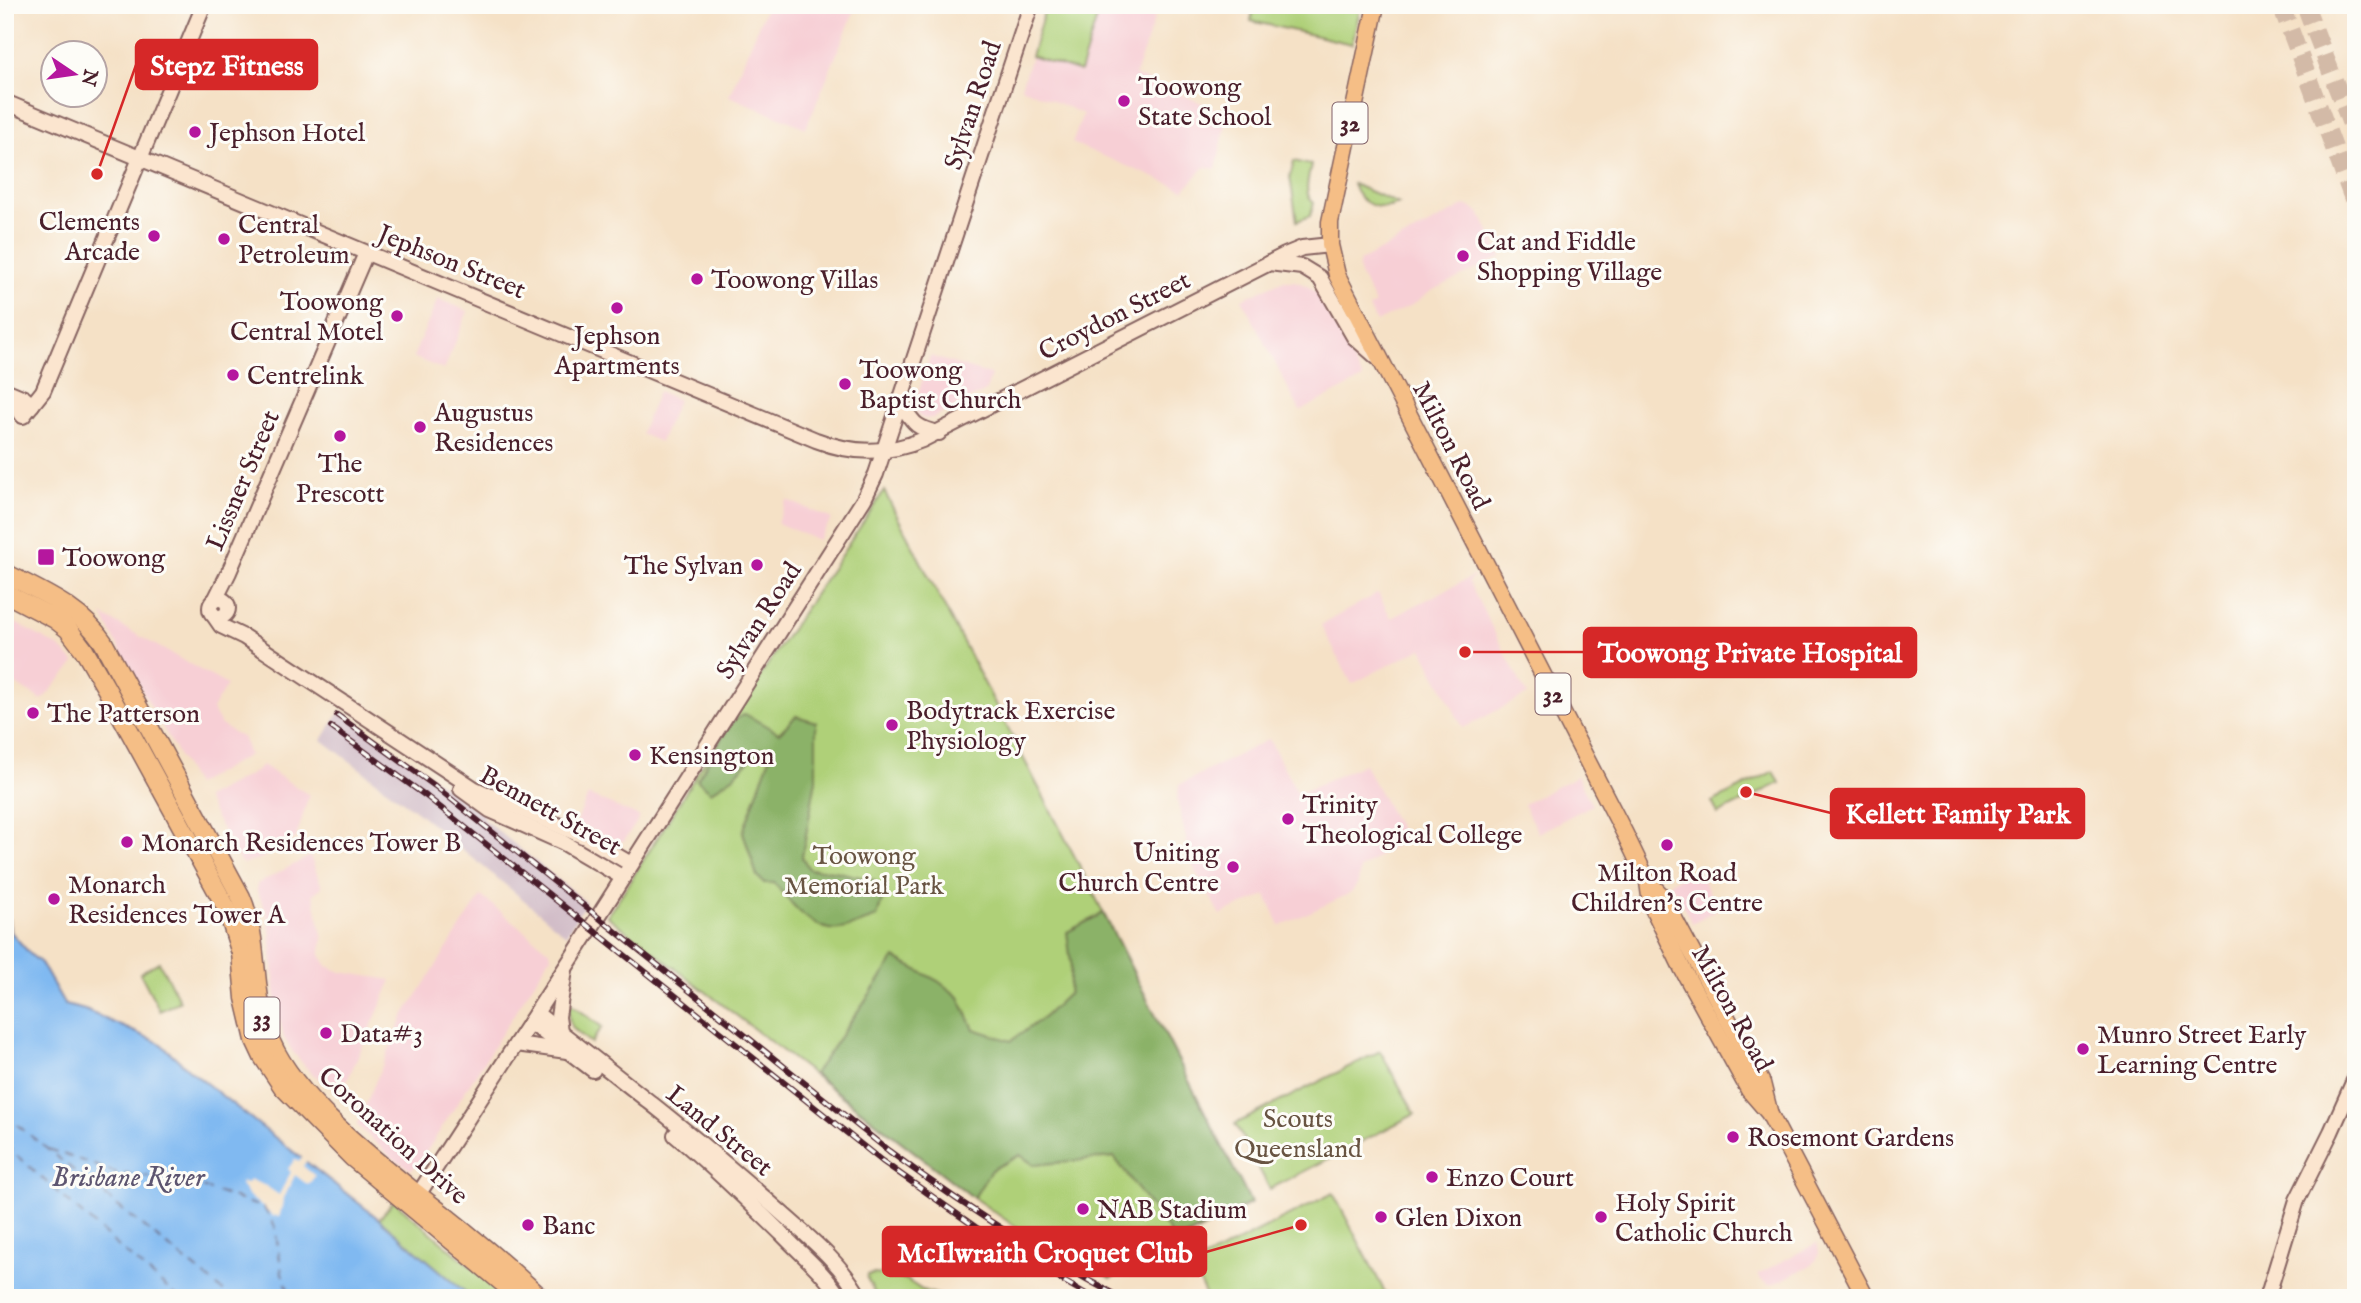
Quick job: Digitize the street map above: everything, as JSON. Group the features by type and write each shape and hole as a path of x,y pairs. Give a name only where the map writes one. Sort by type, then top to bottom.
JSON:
{"highway":[{"name":"Coronation Drive","path":"5,573 69,608 84,619 99,636 246,908 253,938 259,1004 263,1023 276,1054 301,1089 349,1137 521,1298"},
{"name":"Coronation Drive","path":"5,593 55,619 68,629 106,688 227,909 240,953 249,1019 263,1057 283,1087 352,1157 415,1200 541,1298"}],"main road":[{"path":"28,411 43,391 204,5"},
{"name":"Sylvan Road","path":"415,1200 565,969 785,620 855,516 876,474 1031,5"},
{"name":"Milton Road","path":"1376,5 1330,222 1330,245 1337,275 1648,883 1662,895 1762,1083 1769,1113 1866,1298"},
{"name":"Jephson Street","path":"5,102 816,440 850,450 883,452"},
{"name":"Croydon Street","path":"883,452 909,446 939,433 1298,249 1330,245"},
{"name":"Lissner Street","path":"220,607 229,572 366,253"},
{"path":"1268,263 1287,264 1313,272 1326,285 1357,341 1380,360"},
{"path":"5,390 20,396 28,411"},
{"path":"899,401 919,428 939,433"},
{"path":"5,402 28,411"},
{"name":"Bennett Street","path":"220,607 221,626 244,637 425,758 465,793 486,807 585,837 631,864"},
{"name":"Bennett Street","path":"545,827 622,877"},
{"path":"560,1031 558,1017 565,969"},
{"name":"Land Street","path":"533,1018 560,1031 715,1154 824,1251 852,1283 860,1298"},
{"name":"Land Street","path":"533,1018 568,1051 709,1164 811,1263 840,1298"},
{"path":"516,1044 568,1051"},
{"path":"2267,1298 2297,1200 2332,1132 2356,1076"}],"shaded area":[{"path":"767,5 857,5 806,128 729,96"},
{"name":"Toowong State School","path":"1048,5 1127,5 1155,17 1135,75 1228,114 1216,169 1205,167 1184,190 1072,143 1083,114 1021,87"},
{"path":"1466,205 1480,213 1502,257 1431,291 1414,304 1376,322 1369,308 1375,304 1358,268 1360,261"},
{"path":"1282,281 1294,281 1316,292 1363,379 1300,411 1242,299"},
{"path":"438,299 468,311 444,370 413,357"},
{"path":"930,356 991,375 986,391 933,418 918,416 915,403"},
{"path":"658,391 678,400 660,442 641,434"},
{"path":"787,500 832,519 818,540 777,523"},
{"path":"1473,576 1468,581 1527,695 1463,728 1422,648 1352,684 1321,625 1378,593 1391,618"},
{"path":"102,615 227,685 212,709 221,725 243,738 249,755 195,785"},
{"path":"5,617 59,647 75,663 42,700 15,684 5,707"},
{"path":"340,711 484,815 482,818 586,902 566,935 421,815 322,740"},
{"name":"Trinity Theological College","path":"1269,739 1298,794 1364,764 1405,839 1360,869 1358,883 1351,893 1280,926 1266,895 1220,915 1192,864 1177,800 1179,785"},
{"path":"262,765 309,795 296,838 262,858 243,864 205,798 255,772"},
{"path":"1577,776 1592,805 1538,833 1523,804"},
{"path":"588,795 640,817 624,841 576,824"},
{"path":"310,856 322,887 313,894 323,939 320,955 327,966 341,972 392,980 346,1083 342,1086 328,1085 310,1072 284,1038 276,1002 270,928 257,891 257,884"},
{"path":"1697,869 1718,909 1692,923 1670,882"},
{"path":"481,896 550,951 551,956 420,1162 411,1170 390,1156 357,1125 403,1017"},
{"path":"1817,1243 1819,1252 1811,1265 1774,1284 1769,1285 1761,1280 1758,1274"}],"green space":[{"path":"1046,5 1101,5 1080,72 1031,56"},
{"path":"1254,5 1361,5 1352,44 1251,21"},
{"path":"1294,161 1311,165 1307,190 1314,203 1310,216 1297,221 1290,177"},
{"path":"1353,184 1399,204 1385,207 1371,205 1360,197"},
{"name":"Toowong Memorial Park","path":"884,491 1251,1203 1111,1278 1029,1236 974,1198 607,916 733,716"},
{"path":"745,714 779,733 796,716 816,722 816,780 802,857 809,869 834,871 874,880 883,897 877,917 841,929 821,927 798,910 774,883 764,883 757,876 743,832 770,757 761,748 734,776 711,792 697,780 731,722"},
{"path":"1774,771 1780,783 1718,814 1712,802"},
{"name":"Toowong Memorial Park","path":"1103,913 1251,1203 1176,1241 1114,1157 1034,1165 1020,1155 991,1170 974,1198 814,1074 895,958 938,981 959,997 974,1029 1011,1041 1044,1017 1069,993 1071,963 1067,932"},
{"path":"159,962 180,1001 160,1011 140,973"},
{"path":"570,1003 602,1027 591,1043 572,1026 569,1017"},
{"name":"Scouts Queensland","path":"1380,1051 1415,1114 1270,1189 1235,1124"},
{"path":"1333,1193 1388,1298 1207,1298 1191,1266"},
{"path":"394,1201 508,1298 472,1298 379,1219"},
{"path":"868,1275 905,1279 922,1290 948,1298 877,1298 867,1278"}],"water":[{"name":"Brisbane River","path":"5,895 10,931 41,963 65,1005 85,1010 160,1043 188,1069 379,1219 472,1298 5,1298"}],"pier":[{"path":"304,1155 308,1159 303,1166 315,1176 308,1185 295,1175 284,1198 279,1218 275,1215 274,1217 249,1196 240,1184 251,1180 279,1195 291,1172 288,1169 295,1159 299,1162"}],"ferry route":[{"path":"5,1115 232,1298"},
{"path":"5,1145 179,1298"},
{"path":"48,1149 117,1173 181,1180 264,1208 275,1227 282,1273 291,1298"}],"tunnel":[{"path":"2281,5 2356,207"},
{"path":"2305,5 2356,137"}],"railway":[{"path":"337,715 435,786 889,1151 1002,1229 1121,1298"},
{"path":"331,727 426,796 882,1161 1001,1245 1093,1298"}],"place":[{"name":"Toowong State School","path":"1124,101"},
{"name":"Jephson Hotel","path":"195,132"},
{"name":"Stepz Fitness","path":"97,174"},
{"name":"Clements Arcade","path":"154,236"},
{"name":"Central Petroleum","path":"224,239"},
{"name":"Cat and Fiddle Shopping Village","path":"1463,256"},
{"name":"Toowong Villas","path":"697,279"},
{"name":"Jephson Apartments","path":"617,308"},
{"name":"Toowong Central Motel","path":"397,316"},
{"name":"Centrelink","path":"233,375"},
{"name":"Toowong Baptist Church","path":"845,384"},
{"name":"Augustus Residences","path":"420,427"},
{"name":"The Prescott","path":"340,436"},
{"name":"Toowong","path":"46,557"},
{"name":"The Sylvan","path":"757,565"},
{"name":"Toowong Private Hospital","path":"1465,652"},
{"name":"The Patterson","path":"33,713"},
{"name":"Bodytrack Exercise Physiology","path":"892,725"},
{"name":"Kensington","path":"635,755"},
{"name":"Kellett Family Park","path":"1746,792"},
{"name":"Trinity Theological College","path":"1288,819"},
{"name":"Monarch Residences Tower B","path":"127,842"},
{"name":"Milton Road Children's Centre","path":"1667,845"},
{"name":"Uniting Church Centre","path":"1233,867"},
{"name":"Monarch Residences Tower A","path":"54,899"},
{"name":"Data#3","path":"326,1033"},
{"name":"Munro Street Early Learning Centre","path":"2083,1049"},
{"name":"Rosemont Gardens","path":"1733,1137"},
{"name":"Enzo Court","path":"1432,1177"},
{"name":"NAB Stadium","path":"1083,1209"},
{"name":"Glen Dixon","path":"1381,1217"},
{"name":"Holy Spirit Catholic Church","path":"1601,1217"},
{"name":"Banc","path":"528,1225"},
{"name":"McIlwraith Croquet Club","path":"1301,1225"}]}
